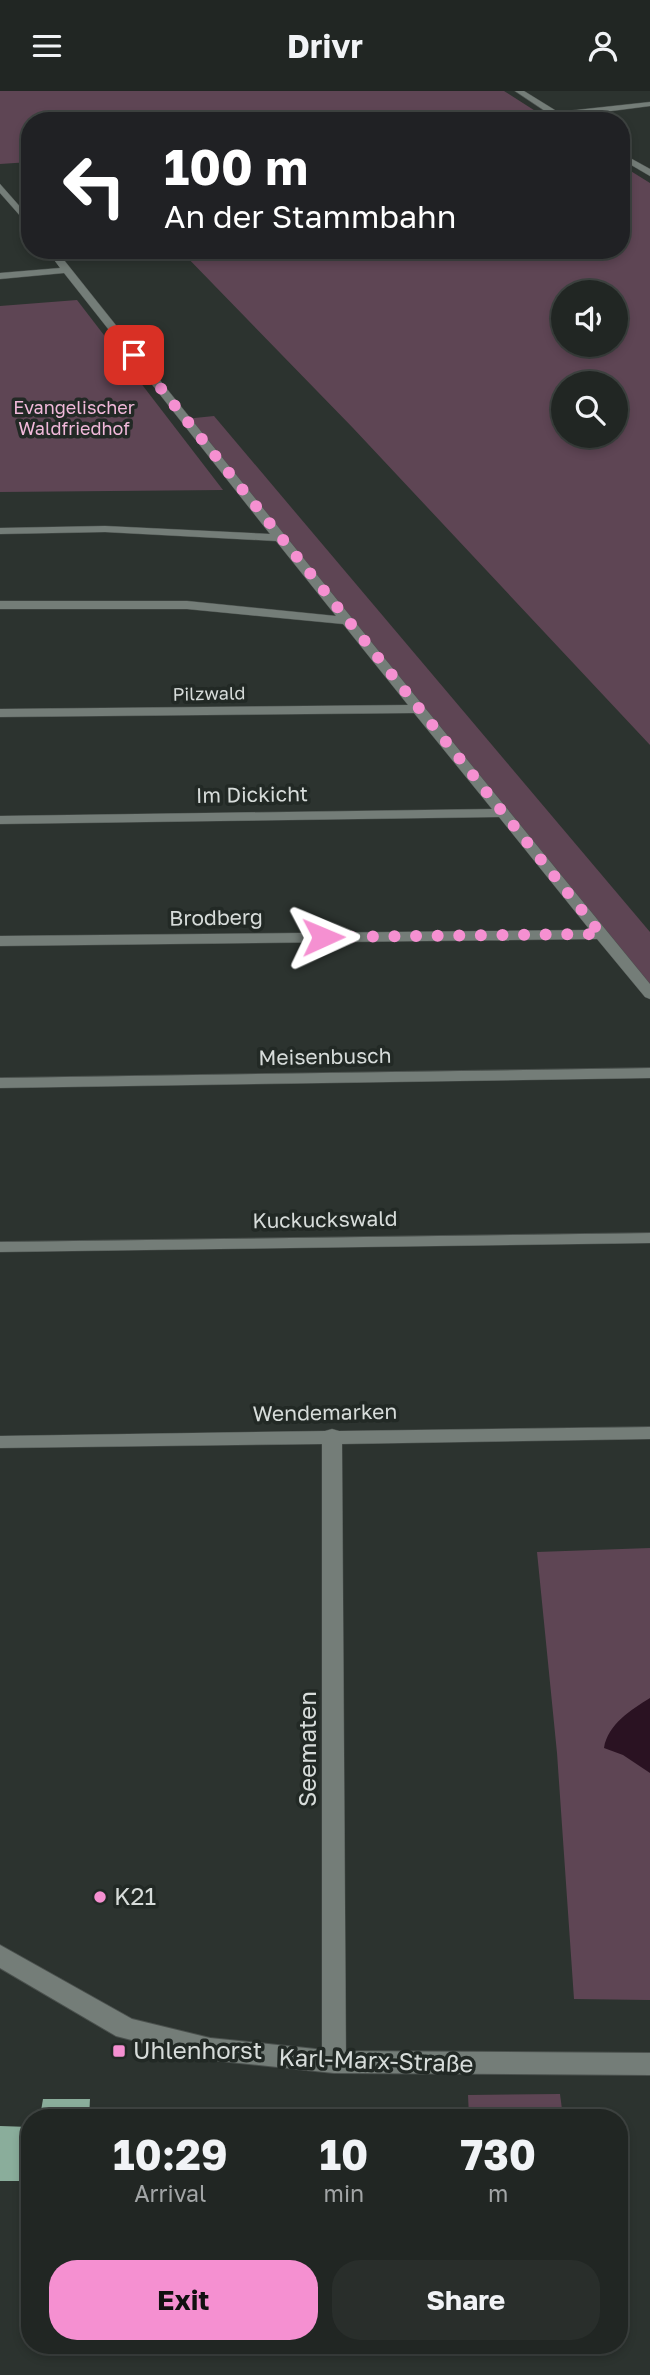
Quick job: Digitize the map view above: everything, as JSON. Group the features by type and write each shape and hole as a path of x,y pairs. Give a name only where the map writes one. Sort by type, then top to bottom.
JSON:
{"street":[{"path":"519,91 552,112"},
{"path":"582,112 650,104"},
{"path":"630,161 650,173"},
{"path":"0,187 21,213"},
{"path":"59,259 279,538 650,994"},
{"path":"0,276 67,269"},
{"path":"0,531 105,529 279,538"},
{"path":"0,605 187,605 348,621"},
{"name":"Pilzwald","path":"0,713 418,709"},
{"name":"Im Dickicht","path":"0,820 505,813"},
{"name":"Brodberg","path":"0,941 601,934"},
{"name":"Meisenbusch","path":"0,1083 650,1073"},
{"name":"Kuckuckswald","path":"0,1247 650,1238"},
{"name":"Wendemarken","path":"0,1442 332,1435 650,1433"},
{"name":"Seematen","path":"332,1435 334,2062"},
{"name":"Karl-Marx-Straße","path":"0,1955 106,2018 150,2036 238,2053 334,2062 650,2064"}],"green space":[{"path":"0,91 504,91 537,112 21,112 21,163 0,164"},
{"path":"630,171 650,183 650,745 353,428 189,259 630,259"},
{"name":"Evangelischer Waldfriedhof","path":"77,300 223,490 0,492 0,306"},
{"path":"214,416 650,932 650,994 185,419"},
{"path":"650,1548 650,2000 574,1999 557,1753 537,1552"},
{"path":"560,2094 562,2109 469,2109 468,2095"}],"shaded area":[{"path":"650,1698 650,1773 623,1755 604,1748 615,1725"}],"building":[{"path":"43,2099 90,2099 89,2109 41,2109"},
{"path":"0,2126 21,2127 21,2181 0,2181"}],"place":[{"name":"K21","path":"100,1897"},
{"name":"Uhlenhorst","path":"119,2051"}],"route":[{"path":"134,355 601,934 323,937"}]}
